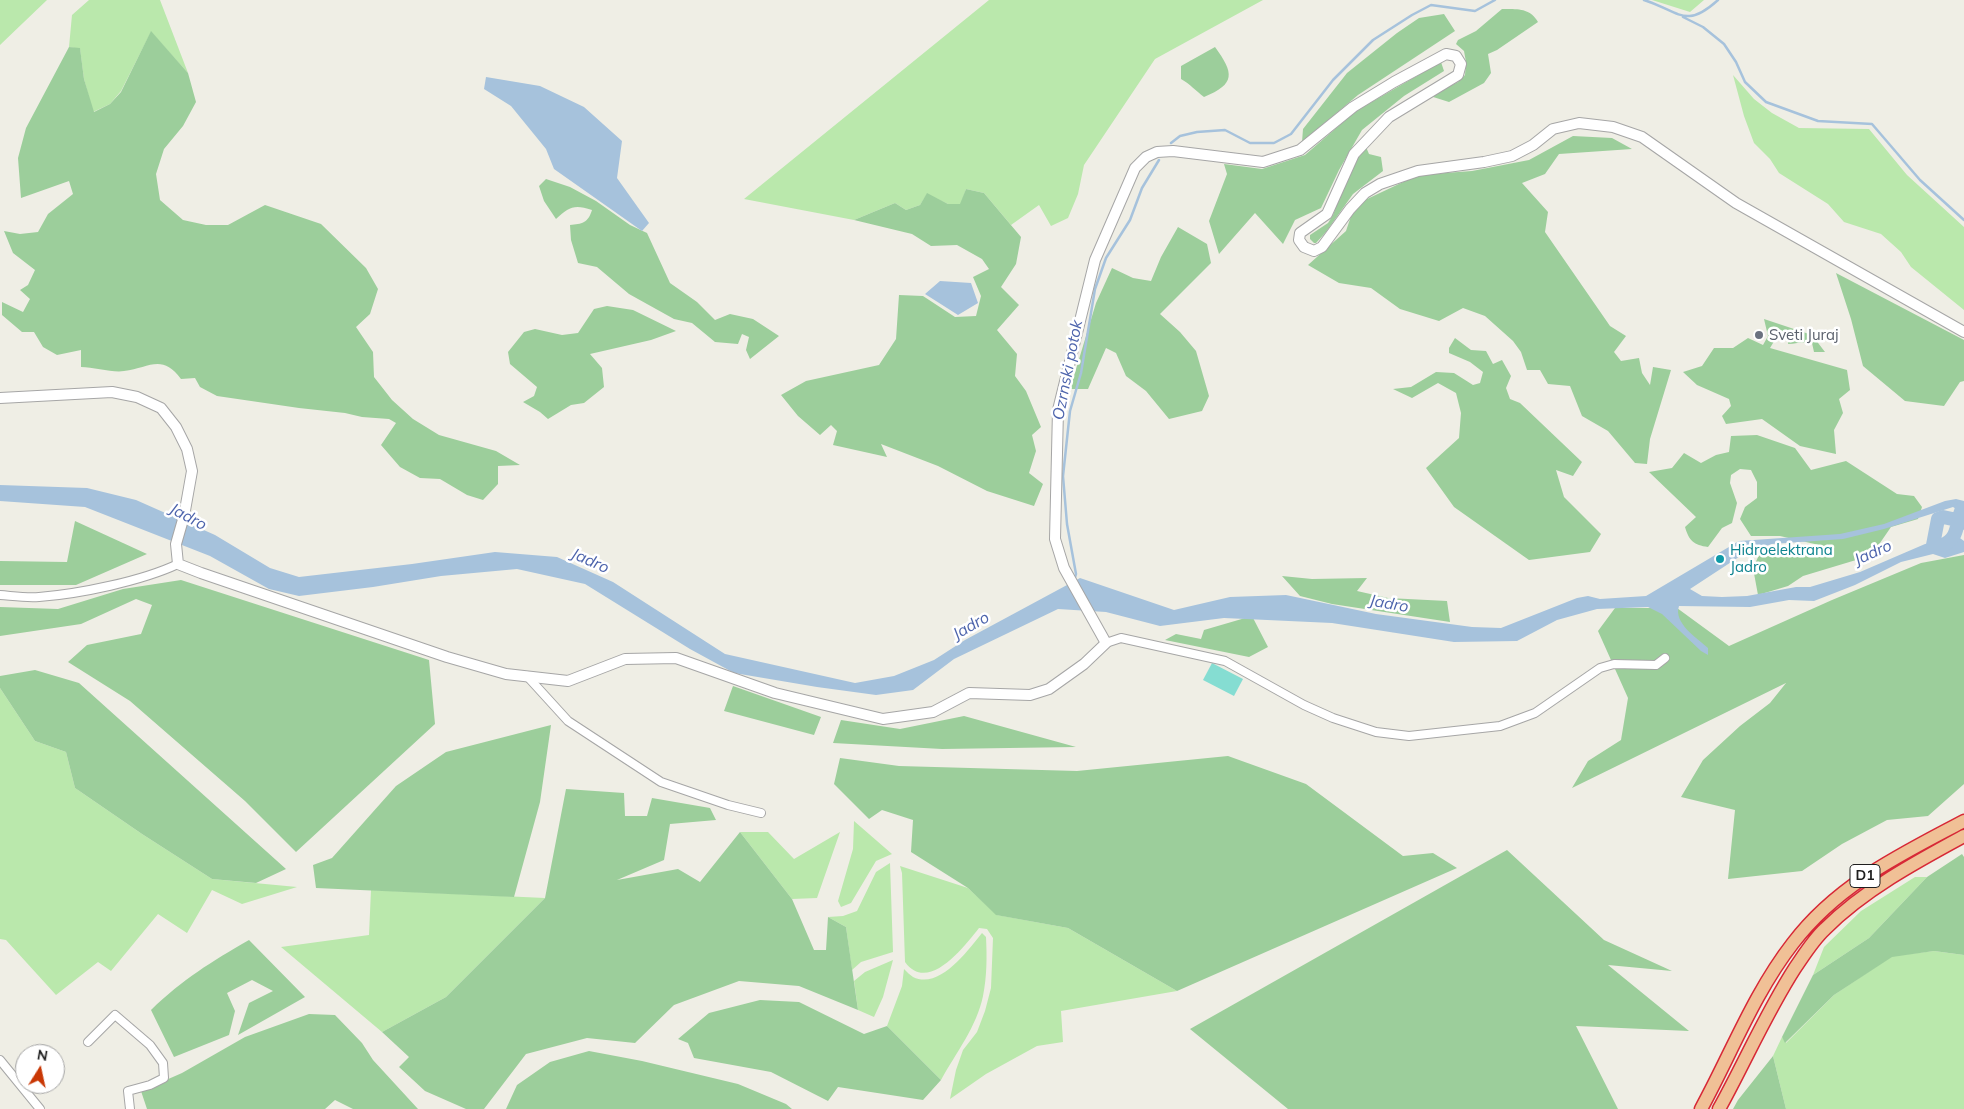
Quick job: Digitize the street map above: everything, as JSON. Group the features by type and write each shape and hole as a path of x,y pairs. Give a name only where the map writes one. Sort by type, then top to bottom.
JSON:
{"highway":[{"name":"D1","path":"1701,1109 1759,996 1793,943 1820,914 1851,887 1882,864 1964,821"},
{"name":"D1","path":"1720,1109 1779,993 1824,929 1854,903 1885,882 1960,839"}],"street":[{"path":"1106,643 1064,568 1055,539 1058,410 1095,260 1135,168 1146,157 1156,152 1173,151 1263,162 1300,150 1353,107 1446,54 1456,56 1461,64 1458,75 1389,117 1354,154 1327,214 1300,233 1299,240 1304,247 1314,251 1322,248 1350,209 1365,194 1380,184 1397,177 1418,171 1484,162 1512,156 1533,145 1553,129 1579,123 1612,127 1642,137 1736,202 1964,332"},
{"path":"0,398 112,392 137,397 161,408 176,427 187,450 192,471 184,516 176,544 178,564"},
{"path":"0,595 38,597 96,589 165,570 178,564 446,656 506,674 568,681 625,659 676,658 775,693 883,719 933,712 969,693 1030,695 1049,689 1084,664 1106,643 1120,638 1225,661 1304,705 1333,718 1376,732 1409,736 1500,726 1535,713 1600,668 1614,664 1656,665 1664,658"},
{"path":"527,676 568,721 660,782 761,814"},
{"path":"88,1042 115,1015 150,1045 162,1063 164,1078 150,1085 128,1091 130,1109"},
{"path":"0,1060 40,1109"}],"green space":[{"path":"0,0 47,0 0,45"},
{"path":"89,0 160,0 188,73 151,32 121,91 110,104 93,112 84,79 80,49 69,47 72,15"},
{"path":"989,0 1263,0 1155,59 1084,165 1078,194 1068,218 1051,226 1039,205 1011,225 984,193 966,189 961,204 948,204 927,194 920,205 906,210 895,203 854,220 744,199"},
{"path":"1652,0 1704,0 1690,12"},
{"path":"1502,9 1518,9 1527,12 1535,17 1538,22 1488,54 1491,73 1484,83 1449,102 1430,96 1458,82 1465,75 1466,62 1464,51 1456,44 1458,40 1476,31"},
{"path":"1444,14 1455,31 1358,95 1302,142 1303,129 1347,73 1419,18"},
{"path":"151,31 188,73 196,102 183,126 164,149 156,174 160,200 183,220 206,225 228,225 265,205 321,224 366,268 378,289 370,314 356,327 373,352 374,377 392,400 413,419 439,435 496,451 520,465 498,466 498,484 483,500 467,495 440,479 420,478 400,467 381,445 396,423 389,419 362,417 345,413 217,396 200,387 195,378 181,379 168,366 161,364 120,371 81,367 81,350 57,355 43,347 34,332 22,332 2,315 2,302 23,312 30,299 20,290 28,285 35,270 13,253 4,231 20,234 38,232 48,214 73,194 69,181 21,198 18,158 26,128 69,47 80,48 84,79 94,112 110,104 121,92"},
{"path":"1215,47 1226,64 1229,77 1222,87 1204,97 1181,79 1181,66"},
{"path":"1441,62 1444,71 1404,96 1362,130 1339,170 1321,208 1295,220 1283,244 1255,213 1219,254 1209,221 1227,174 1224,164 1262,169 1305,155 1356,111"},
{"path":"1733,75 1754,99 1772,113 1799,128 1869,129 1907,175 1964,227 1964,310 1911,267 1901,252 1881,234 1844,222 1828,204 1779,173 1770,159 1754,143 1744,116"},
{"path":"1573,136 1612,138 1632,149 1559,154 1545,174 1522,183 1548,212 1545,232 1610,326 1626,336 1614,352 1621,361 1639,358 1642,373 1650,385 1653,367 1671,370 1650,439 1647,464 1635,463 1608,431 1582,416 1570,386 1548,384 1540,370 1527,370 1521,352 1513,341 1485,316 1463,308 1439,321 1400,309 1371,288 1339,283 1308,265 1346,231 1351,216 1365,200 1418,175 1472,171 1529,160"},
{"path":"1366,147 1369,154 1381,157 1383,171 1353,194 1326,232 1314,243 1310,239 1310,235 1328,223 1333,215 1351,168"},
{"path":"546,179 570,187 596,201 630,225 647,233 670,283 697,302 715,320 730,314 753,319 779,336 750,359 746,350 749,337 742,334 738,344 715,342 692,323 674,319 629,294 597,267 578,263 571,240 570,225 584,222 589,218 592,210 581,207 572,208 556,219 544,201 539,186"},
{"path":"966,189 984,193 1021,237 1016,264 1001,287 1019,305 997,330 1017,354 1015,376 1026,391 1041,427 1032,435 1036,451 1029,473 1043,484 1034,506 987,491 938,466 881,444 887,457 833,445 837,431 831,425 820,435 798,416 781,395 806,381 879,365 896,339 899,295 923,296 955,317 976,316 981,296 973,277 989,269 982,259 957,245 931,246 912,234 854,220 895,203 906,210 920,205 927,193 948,204 960,204"},
{"path":"1178,227 1207,244 1211,263 1160,314 1180,332 1196,351 1209,396 1202,411 1169,419 1146,391 1126,376 1116,353 1106,348 1088,389 1070,389 1096,303 1112,268 1133,278 1151,281 1161,257"},
{"path":"1836,273 1964,340 1964,381 1960,382 1944,406 1905,401 1863,366 1851,319"},
{"path":"607,306 633,310 676,331 651,340 590,354 602,368 604,387 584,403 571,405 548,419 523,402 534,396 537,387 510,364 508,352 524,332 535,329 562,335 578,333 594,309"},
{"path":"1764,319 1812,335 1825,352 1814,352 1812,343 1788,344 1789,339 1783,334 1776,338 1770,348 1847,370 1850,390 1839,399 1843,413 1834,430 1836,454 1800,446 1762,419 1726,424 1722,416 1731,406 1729,399 1697,385 1683,372 1702,366 1714,348 1733,348 1748,338 1763,345 1768,336"},
{"path":"1455,338 1471,350 1486,351 1493,364 1502,360 1511,376 1506,388 1510,399 1520,403 1582,462 1573,476 1556,470 1564,497 1601,534 1590,552 1529,560 1454,507 1426,468 1459,438 1461,413 1456,393 1438,383 1412,398 1393,389 1411,387 1436,372 1454,373 1473,385 1480,383 1483,372 1470,362 1449,353 1449,348"},
{"path":"1757,435 1795,448 1811,470 1846,461 1897,494 1914,496 1922,507 1918,519 1891,527 1880,543 1866,557 1803,576 1788,586 1758,595 1753,568 1759,555 1796,554 1819,545 1780,536 1751,536 1740,519 1745,507 1757,498 1757,482 1751,470 1740,469 1731,475 1730,483 1737,503 1732,523 1722,528 1708,547 1699,545 1690,539 1685,527 1696,517 1649,472 1672,468 1684,453 1701,463 1716,455 1729,452 1731,436"},
{"path":"75,521 147,554 76,585 0,585 0,561 67,562"},
{"path":"1964,555 1964,784 1928,816 1887,820 1842,844 1802,871 1728,879 1735,810 1681,797 1703,760 1740,726 1770,703 1786,683 1572,788 1588,761 1621,740 1628,698 1598,631 1615,608 1677,608 1729,646 1921,563"},
{"path":"1282,576 1312,579 1367,578 1357,591 1388,598 1447,601 1450,622 1332,604 1300,596"},
{"path":"181,580 429,660 435,724 296,852 245,801 130,701 68,662 87,645 141,634 152,605 136,599 81,624 0,636 0,607 58,609 123,589"},
{"path":"1252,616 1268,647 1249,657 1165,640 1176,634 1201,639 1204,630"},
{"path":"35,670 79,683 286,869 256,883 212,879 75,788 66,752 35,741 0,688 0,676"},
{"path":"733,686 821,717 814,735 724,711"},
{"path":"0,688 35,741 66,752 75,788 142,834 212,879 297,887 242,904 212,890 187,933 158,914 111,971 98,962 56,995 6,940 0,939"},
{"path":"964,716 1076,747 942,749 833,743 841,720 900,729"},
{"path":"551,725 540,802 514,897 316,888 313,865 332,858 396,786 446,752"},
{"path":"1228,756 1306,784 1403,856 1433,853 1457,868 1177,991 1068,928 996,915 968,888 911,852 913,820 882,810 869,819 834,784 840,758 899,766 1077,771"},
{"path":"566,789 624,793 625,816 647,816 652,798 710,808 716,820 670,824 664,860 617,880 678,869 700,882 740,832 792,899 814,950 826,950 828,917 846,927 858,1010 799,986 739,981 674,1005 635,1043 587,1038 526,1054 484,1109 466,1109 425,1091 399,1067 409,1057 382,1032 446,997 545,898"},
{"path":"854,821 892,854 876,861 851,903 841,907 838,901 853,849"},
{"path":"740,832 768,832 794,859 840,832 817,898 792,899"},
{"path":"1507,850 1604,940 1672,971 1608,965 1689,1031 1576,1026 1618,1109 1288,1109 1190,1029"},
{"path":"1962,854 1964,857 1964,955 1934,951 1892,957 1834,995 1785,1043 1782,1037 1813,975 1869,938 1927,877"},
{"path":"890,863 893,952 861,962 852,970 846,927 828,917 843,916 857,911 876,872"},
{"path":"900,866 968,888 997,915 1068,928 1177,991 1061,1011 1063,1042 1037,1046 986,1074 950,1099 956,1070 963,1050 977,1032 985,1011 991,988 993,938 987,929 979,928 955,956 945,964 935,970 924,973 914,971 905,962 902,873"},
{"path":"1915,877 1927,877 1869,938 1813,975 1824,947 1861,911"},
{"path":"371,890 545,898 446,997 382,1032 281,947 369,935"},
{"path":"982,933 986,937 986,966 980,1007 971,1029 941,1080 887,1026 902,986 904,969 913,977 923,980 933,978 943,973 961,958"},
{"path":"249,940 305,997 238,1035 249,1003 273,991 252,980 227,993 235,1011 229,1035 174,1057 151,1010 174,989"},
{"path":"1934,951 1964,955 1964,1109 1786,1109 1773,1056 1782,1037 1786,1043 1834,995 1892,956"},
{"path":"893,960 883,997 874,1017 858,1010 854,981 865,972"},
{"path":"760,1000 799,1002 864,1034 887,1026 941,1080 923,1100 838,1087 828,1101 771,1072 694,1058 688,1043 678,1039 709,1013"},
{"path":"309,1014 335,1015 362,1043 373,1060 418,1109 353,1109 335,1100 325,1109 147,1109 141,1091 182,1073 245,1037"},
{"path":"589,1051 642,1061 738,1084 786,1104 792,1109 506,1109 517,1085 550,1062"},
{"path":"1773,1056 1786,1109 1733,1109 1738,1100"}],"shaded area":[{"path":"486,77 540,86 584,107 622,141 617,178 649,223 642,231 554,169 546,149 511,106 484,89"},
{"path":"940,281 971,283 978,303 958,315 925,294"},
{"name":"Jadro","path":"0,485 87,488 136,500 215,535 270,568 299,577 495,552 557,557 613,582 725,654 855,683 894,676 934,660 965,640 1080,578 1174,610 1230,597 1286,595 1376,614 1472,627 1501,628 1577,598 1588,596 1600,599 1646,596 1739,541 1840,534 1884,524 1945,501 1956,499 1964,501 1964,530 1952,523 1948,516 1957,514 1956,509 1953,507 1884,529 1843,539 1772,544 1745,553 1690,589 1702,596 1722,597 1747,596 1796,587 1810,587 1860,572 1925,544 1949,540 1953,533 1964,541 1964,552 1945,558 1933,554 1901,562 1855,585 1814,601 1789,600 1750,607 1679,606 1679,618 1687,630 1708,648 1708,655 1701,651 1662,614 1648,607 1597,609 1557,620 1517,641 1454,642 1332,623 1224,618 1160,626 1106,612 1058,609 954,659 913,690 876,695 734,673 690,649 585,584 517,569 441,576 299,596 269,589 210,556 85,507 0,501"},
{"path":"1212,663 1243,679 1234,696 1203,680"}],"waterway":[{"name":"Ozrnski potok","path":"1171,143 1180,136 1197,132 1225,130 1250,143 1274,143 1291,134 1333,80 1373,40 1431,5 1475,11 1495,0"},
{"name":"Ozrnski potok","path":"1644,0 1674,13 1689,16 1707,9 1718,0"},
{"path":"1683,17 1703,27 1724,44 1736,62 1745,82 1766,102 1818,121 1872,124 1920,180 1964,220"},
{"name":"Ozrnski potok","path":"1074,581 1076,574 1067,524 1063,476 1070,411 1081,373 1095,289 1106,258 1130,220 1142,188 1159,160"},
{"name":"Jadro","path":"1943,545 1955,534 1962,509"},
{"path":"1933,545 1938,519 1943,517 1957,520"}],"place":[{"name":"Sveti Juraj","path":"1759,335"},
{"name":"Hidroelektrana Jadro","path":"1720,559"}]}
